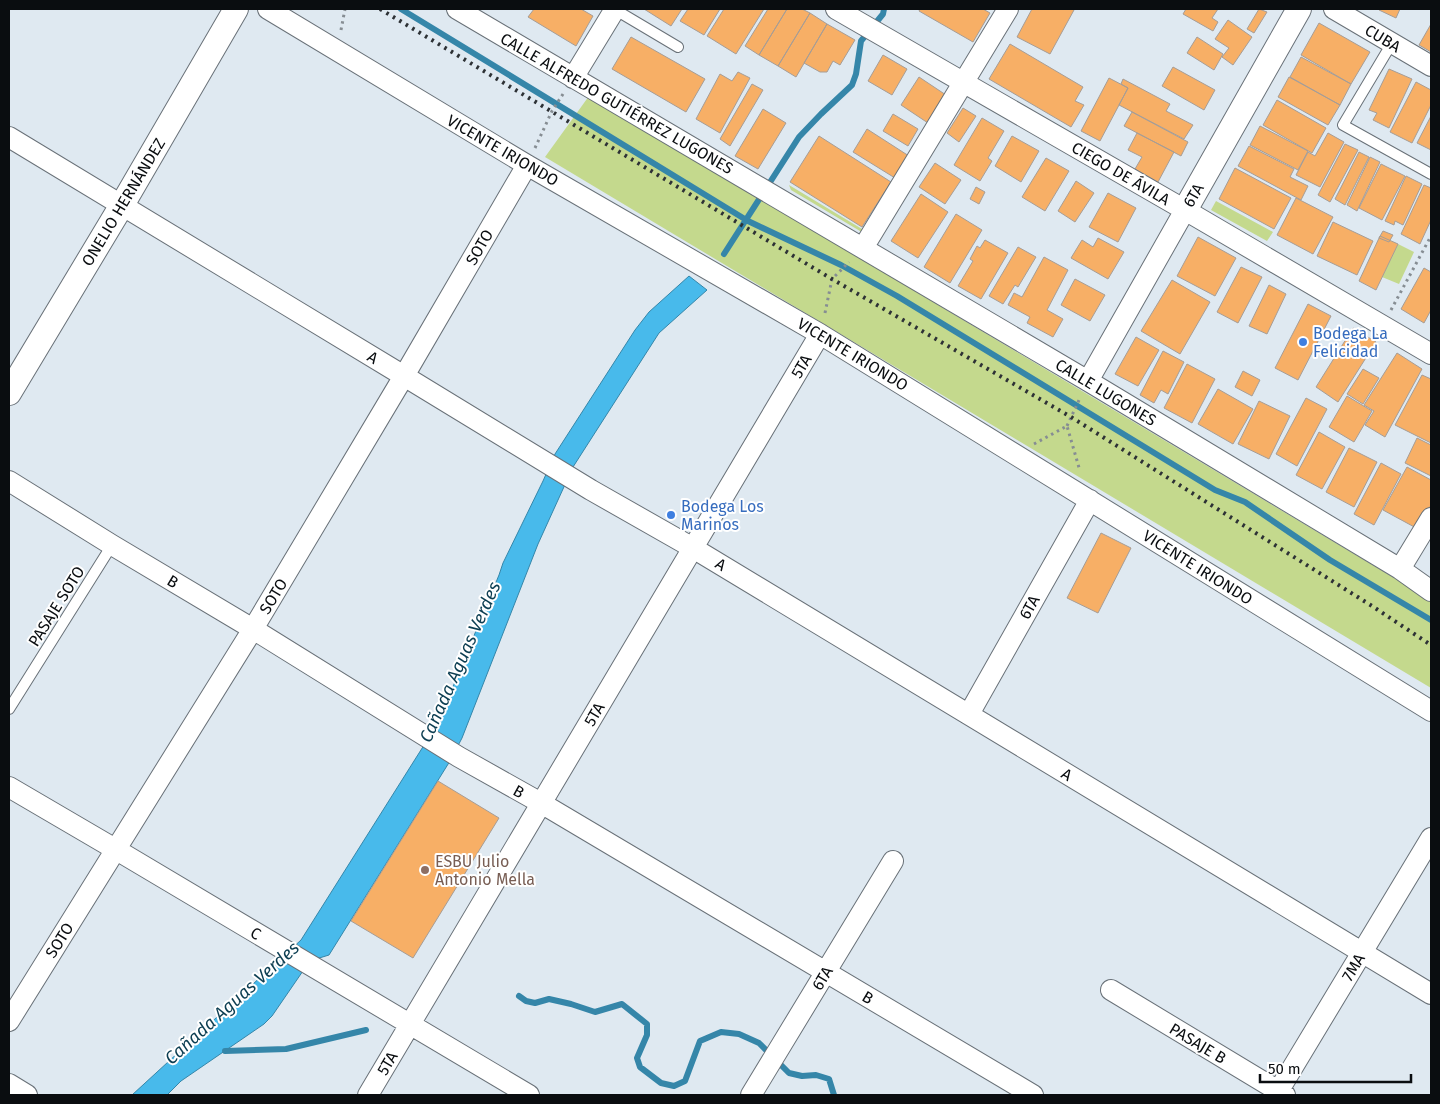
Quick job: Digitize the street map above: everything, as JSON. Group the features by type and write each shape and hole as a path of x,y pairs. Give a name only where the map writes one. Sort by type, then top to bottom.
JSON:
{"street":[{"name":"ONELIO HERNÁNDEZ","path":"9,393 122,205 236,9"},
{"name":"VICENTE IRIONDO","path":"268,9 527,164 820,334 1431,712"},
{"name":"CALLE ALFREDO GUTIÉRREZ LUGONES","path":"457,9 778,198"},
{"path":"573,78 614,9"},
{"name":"CIEGO DE ÁVILA","path":"836,9 1431,354"},
{"path":"856,255 1008,9"},
{"name":"6TA","path":"1085,388 1299,9"},
{"name":"CUBA","path":"1334,9 1431,66"},
{"name":"A","path":"9,137 534,456 693,548 1431,994"},
{"name":"SOTO","path":"9,1021 253,629 404,376 527,164"},
{"name":"CALLE LUGONES","path":"778,198 856,255 1400,569 1431,591"},
{"name":"5TA","path":"368,1095 820,334"},
{"name":"B","path":"9,481 459,757 541,803 1033,1095"},
{"name":"6TA","path":"969,714 1090,500"},
{"path":"1400,569 1431,518"},
{"name":"C","path":"9,787 530,1095"},
{"name":"7MA","path":"1280,1094 1431,838"},
{"name":"6TA","path":"751,1095 893,861"},
{"name":"PASAJE B","path":"1110,990 1280,1094"},
{"path":"9,1084 28,1095"}],"lane":[{"path":"614,9 678,47"},
{"path":"1392,43 1342,125 1431,174"},
{"name":"PASAJE SOTO","path":"9,709 112,545"}],"path":[{"path":"527,164 555,106 562,96"},
{"path":"1383,326 1431,236"},
{"path":"820,334 832,279 856,255"},
{"path":"1015,454 1067,426 1085,388"},
{"path":"1067,426 1090,500"}],"green space":[{"path":"589,96 1431,600 1431,688 545,157"},
{"path":"892,183 866,231 860,231 791,190 789,185 862,229"},
{"path":"1216,201 1273,232 1267,241 1211,210"},
{"path":"1398,244 1414,252 1399,284 1382,277"}],"water":[{"path":"689,276 707,290 659,333 573,467 538,544 462,738 450,761 329,955 316,959 305,968 272,1016 264,1024 181,1081 167,1095 132,1095 301,940 438,723 503,563 555,454 635,330 649,312"}],"building":[{"path":"534,9 581,9 593,16 576,46 528,17"},
{"path":"644,9 682,9 671,26"},
{"path":"688,9 720,9 704,35 680,21"},
{"path":"724,9 764,9 736,54 707,36"},
{"path":"768,9 787,9 759,55 745,46"},
{"path":"787,9 802,9 810,13 778,66 759,55"},
{"path":"920,9 983,9 990,13 973,42 919,11"},
{"path":"1032,9 1074,10 1050,54 1017,37"},
{"path":"1186,9 1218,9 1212,18 1218,22 1213,31 1183,14"},
{"path":"1259,9 1267,12 1254,33 1247,29"},
{"path":"1380,9 1400,9 1396,18"},
{"path":"810,13 827,24 796,77 778,66"},
{"path":"1228,20 1252,37 1233,65 1222,57 1229,48 1215,39"},
{"path":"1319,23 1370,52 1351,84 1301,55"},
{"path":"827,24 855,40 840,65 833,61 827,72 820,72 804,63"},
{"path":"1431,24 1431,52 1419,45"},
{"path":"631,37 705,79 686,112 612,69"},
{"path":"1197,37 1223,54 1214,70 1187,53"},
{"path":"1010,44 1083,87 1075,101 1084,105 1071,127 989,79"},
{"path":"883,55 907,69 892,95 868,81"},
{"path":"1301,57 1351,84 1340,105 1290,77"},
{"path":"1173,67 1215,90 1204,110 1162,86"},
{"path":"1389,69 1412,79 1389,128 1373,120 1377,113 1369,110"},
{"path":"738,72 750,78 720,133 696,119 720,74 732,81"},
{"path":"919,77 946,95 928,123 901,105"},
{"path":"1289,77 1340,105 1328,125 1278,97"},
{"path":"1109,78 1128,88 1100,141 1081,131"},
{"path":"1123,79 1170,104 1166,111 1193,125 1184,139 1119,105 1128,88 1121,84"},
{"path":"1416,82 1431,90 1431,105 1412,143 1390,132"},
{"path":"752,84 763,90 730,146 720,139"},
{"path":"1277,100 1326,128 1312,153 1263,125"},
{"path":"963,108 976,116 959,142 947,133"},
{"path":"763,109 786,123 758,169 735,156"},
{"path":"1132,112 1188,142 1181,156 1124,126"},
{"path":"893,114 918,129 908,146 883,131"},
{"path":"1431,116 1431,150 1417,143"},
{"path":"982,118 1004,131 988,158 992,161 980,181 954,165"},
{"path":"1260,126 1308,151 1298,170 1250,145"},
{"path":"867,129 909,156 895,178 853,152"},
{"path":"1137,133 1174,152 1158,182 1135,169 1142,157 1128,150"},
{"path":"1328,133 1344,142 1320,187 1296,175 1308,152 1315,156"},
{"path":"819,136 891,182 862,227 790,182"},
{"path":"1012,136 1039,151 1021,182 995,166"},
{"path":"1345,144 1358,150 1330,202 1318,195"},
{"path":"1249,146 1294,169 1290,177 1308,186 1301,200 1238,166"},
{"path":"1359,152 1369,157 1345,205 1335,199"},
{"path":"1370,157 1380,162 1357,211 1347,205"},
{"path":"1046,158 1069,171 1045,211 1022,197"},
{"path":"935,163 961,180 945,204 919,187"},
{"path":"1381,164 1405,176 1382,220 1359,208"},
{"path":"1235,168 1291,198 1274,229 1219,199"},
{"path":"1406,176 1422,184 1403,225 1395,221 1394,225 1385,221"},
{"path":"1076,181 1094,193 1075,222 1058,211"},
{"path":"1424,185 1431,188 1431,220 1420,244 1401,234"},
{"path":"976,187 985,192 979,204 970,199"},
{"path":"1108,193 1136,208 1118,242 1089,227"},
{"path":"921,194 948,212 918,258 891,241"},
{"path":"1296,198 1333,217 1313,254 1277,235"},
{"path":"956,214 982,230 950,283 924,267"},
{"path":"1333,222 1373,241 1357,275 1317,256"},
{"path":"1383,231 1393,235 1389,242 1379,238"},
{"path":"1380,236 1398,244 1376,290 1359,281"},
{"path":"1198,237 1236,258 1215,296 1177,276"},
{"path":"1098,238 1124,252 1108,279 1071,258 1082,240 1093,247"},
{"path":"985,240 1008,253 981,299 958,286 973,261 970,259 977,246 980,248"},
{"path":"1018,247 1036,257 1018,287 1015,285 1003,304 989,296"},
{"path":"1044,257 1068,270 1047,310 1063,319 1053,337 1027,323 1030,317 1008,305 1014,293 1022,297"},
{"path":"1241,267 1262,277 1238,323 1217,312"},
{"path":"1424,268 1431,272 1431,310 1424,323 1401,309"},
{"path":"1075,279 1105,295 1090,321 1061,305"},
{"path":"1172,280 1210,302 1180,354 1141,331"},
{"path":"1269,285 1286,294 1267,334 1249,326"},
{"name":"Bodega La Felicidad","path":"1308,304 1331,316 1298,380 1275,368"},
{"path":"1353,328 1376,342 1338,402 1316,387"},
{"path":"1136,337 1159,350 1138,386 1115,374"},
{"path":"1163,351 1184,362 1168,394 1161,390 1154,403 1140,395"},
{"path":"1397,353 1422,369 1385,437 1365,425 1374,411 1364,405"},
{"path":"1187,364 1215,379 1192,423 1164,408"},
{"path":"1363,369 1379,378 1363,404 1347,394"},
{"path":"1243,371 1260,380 1252,396 1235,387"},
{"path":"1422,375 1431,379 1431,443 1395,425"},
{"path":"1218,389 1253,409 1233,444 1198,424"},
{"path":"1347,396 1372,411 1354,442 1329,427"},
{"path":"1306,398 1327,409 1297,466 1276,454"},
{"path":"1259,401 1290,416 1269,459 1238,444"},
{"path":"1319,432 1345,447 1322,489 1296,475"},
{"path":"1417,438 1431,445 1431,476 1405,463"},
{"path":"1349,448 1377,462 1354,507 1326,492"},
{"path":"1381,463 1401,474 1374,525 1354,514"},
{"path":"1407,467 1431,480 1431,505 1418,529 1383,510"},
{"path":"1101,533 1131,548 1098,613 1067,598"},
{"name":"ESBU Julio Antonio Mella","path":"438,781 499,818 413,958 351,921"}],"waterway":[{"path":"401,9 748,221 841,265 897,296 1215,490 1245,502 1330,560 1431,620"},
{"name":"Cañada Aguas Verdes","path":"724,254 799,137 852,85 856,74 861,41 883,14 884,9"},
{"path":"519,996 526,1001 535,1003 549,999 595,1012 622,1004 647,1024 647,1035 637,1058 640,1067 661,1083 674,1086 685,1081 700,1041 721,1032 739,1034 759,1043 789,1073 802,1076 816,1075 829,1079 834,1095"},
{"path":"225,1051 286,1049 366,1030"}],"railway":[{"path":"380,9 832,279 1071,417 1431,645"}],"place":[{"name":"Bodega La Felicidad","path":"1303,342"},
{"name":"Bodega Los Marinos","path":"671,515"},
{"name":"ESBU Julio Antonio Mella","path":"425,870"}]}
